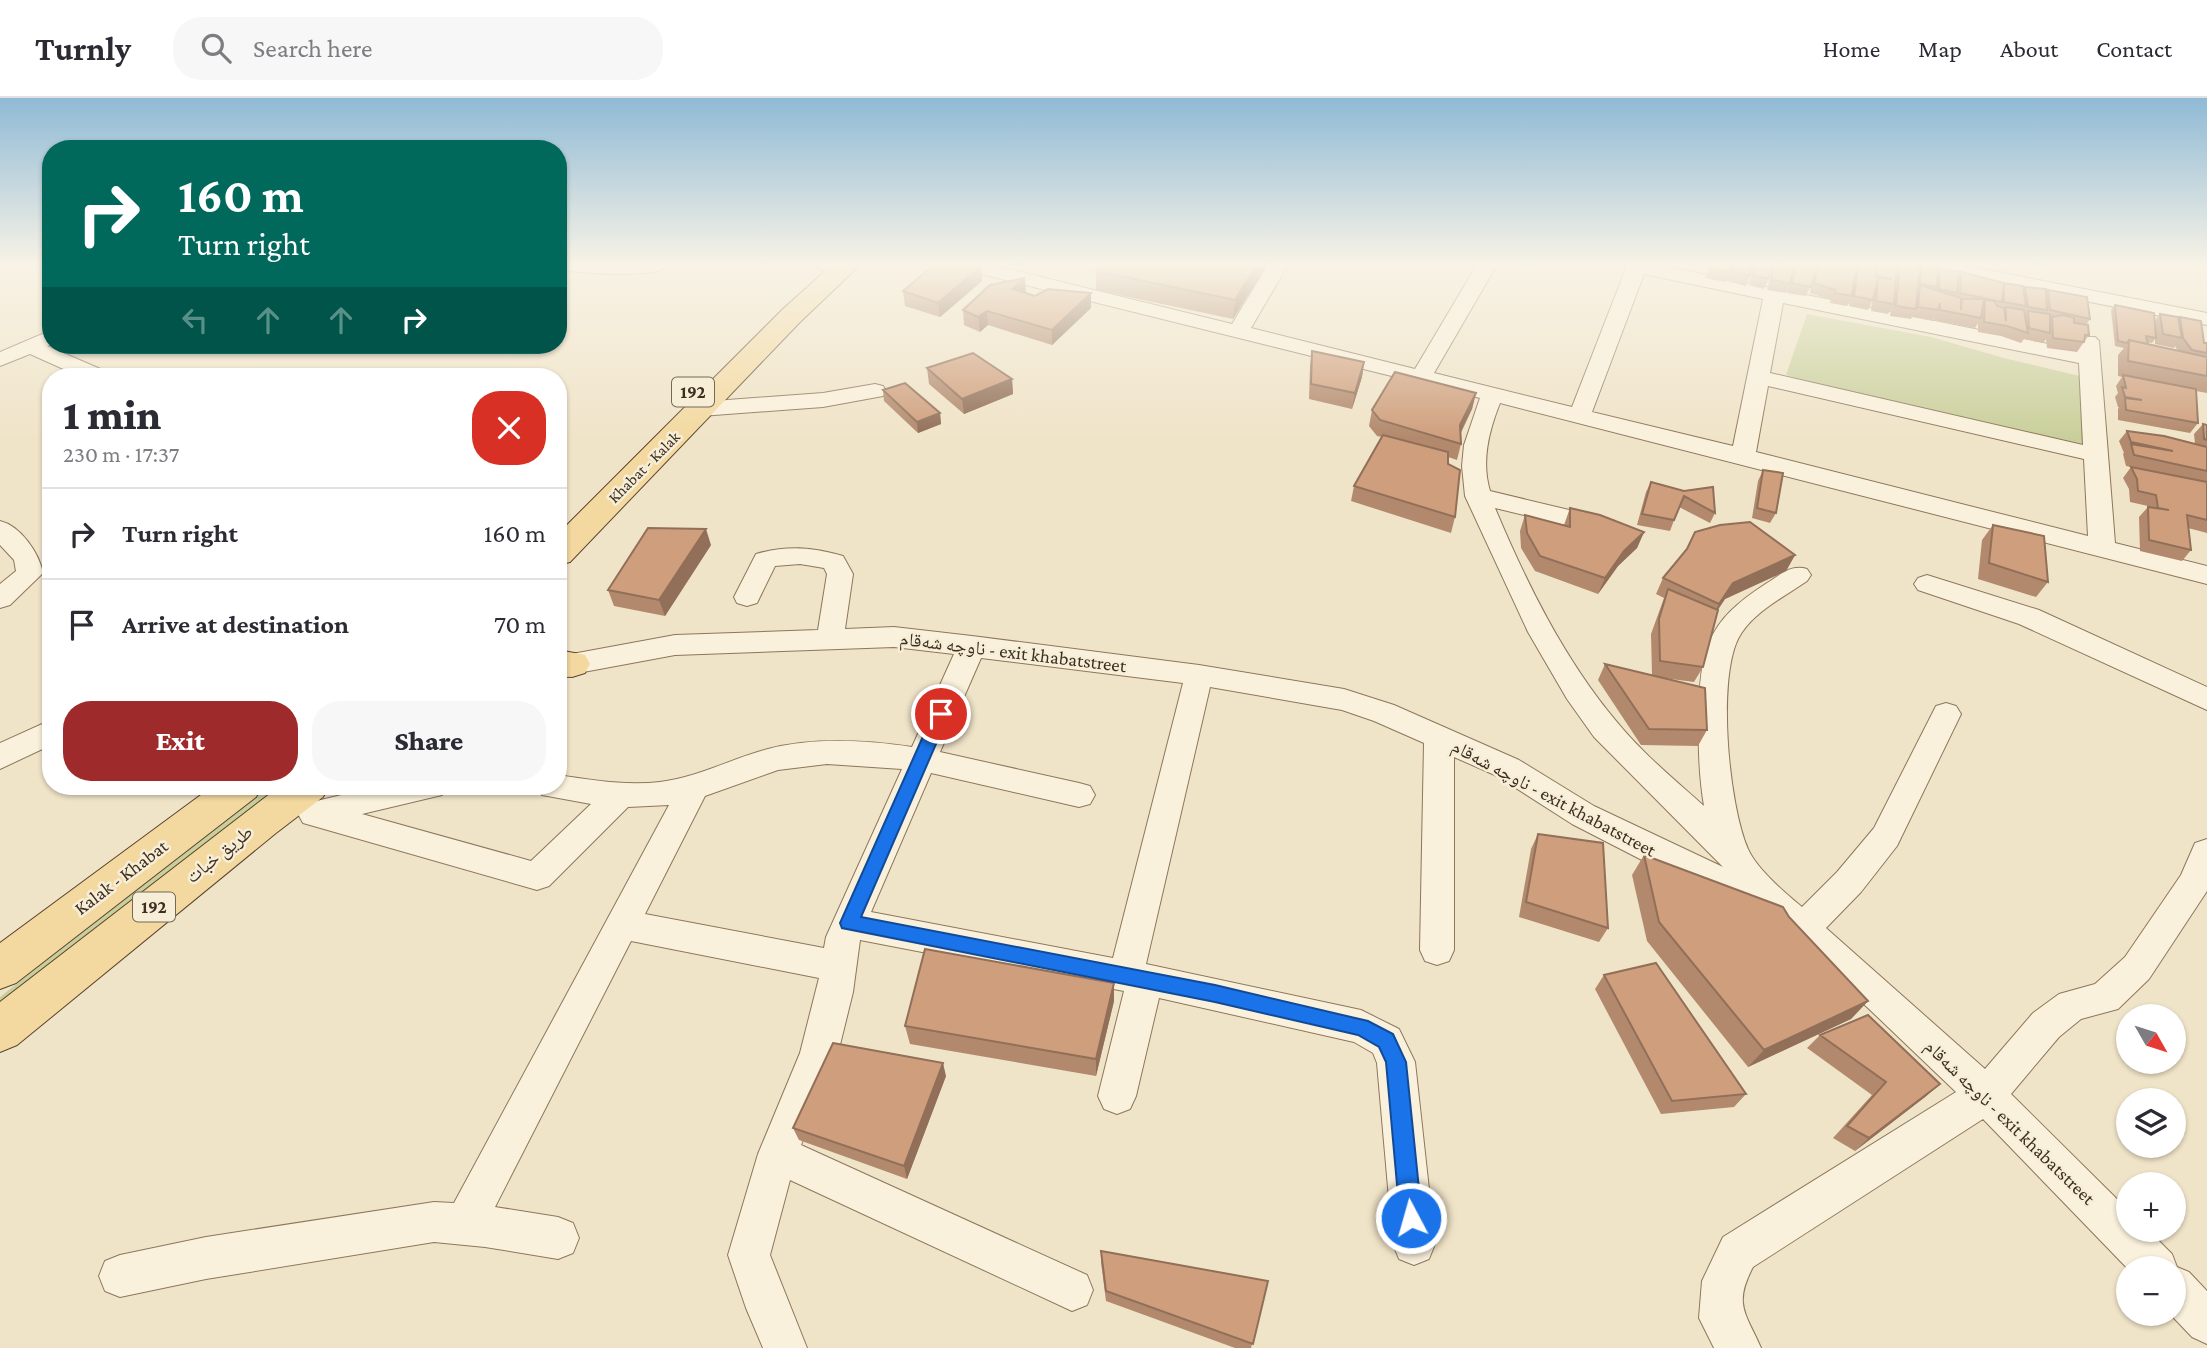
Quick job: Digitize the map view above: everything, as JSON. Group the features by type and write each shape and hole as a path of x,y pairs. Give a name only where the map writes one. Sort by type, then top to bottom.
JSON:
{"main road":[{"name":"192","path":"567,514 771,321"},
{"name":"Khabat - Kalak","path":"567,545 786,321"},
{"name":"طريق خبات","path":"0,1030 251,803 311,800"},
{"name":"Kalak - Khabat","path":"0,969 251,803"}],"street":[{"path":"1194,321 1743,456 2207,575"},
{"path":"1238,332 1244,321"},
{"path":"1421,377 1454,321"},
{"path":"1578,417 1616,321"},
{"path":"1743,456 1769,321"},
{"path":"1904,321 2089,359"},
{"path":"2087,321 2102,548"},
{"path":"0,360 42,340"},
{"path":"29,346 42,352"},
{"path":"47,354 79,368"},
{"path":"1758,377 2095,455"},
{"path":"701,409 823,400 875,391"},
{"path":"1492,395 1473,448 1477,496 1522,594 1564,672 1583,700 1638,765 1665,793 1717,838 1766,897"},
{"path":"1477,496 1622,530"},
{"path":"0,529 27,558 30,573 0,599"},
{"path":"747,597 765,560 779,555 818,557 834,562 840,574 830,639"},
{"path":"1737,861 1720,818 1715,788 1716,656 1722,639 1732,624 1798,575"},
{"path":"1927,584 2029,617 2207,699"},
{"name":"ناوچە شەقام - exit khabatstreet","path":"567,665 676,645 894,637 1199,675 1344,700 1384,713 1508,768 1583,815 1689,869 1766,897 1804,928 1986,1095 2144,1256"},
{"path":"785,1348 767,1308 749,1255 778,1154 819,1053 835,992 843,937 972,646"},
{"path":"1117,1096 1136,978 1199,675"},
{"path":"1804,928 1849,882 1886,837 1946,713"},
{"path":"0,757 42,736"},
{"path":"1437,950 1439,736"},
{"path":"567,788 619,797 655,795 694,787 748,767 790,757 828,753 920,759 1079,795"},
{"path":"465,1224 694,787"},
{"path":"311,800 354,795"},
{"path":"311,800 537,876 619,797"},
{"path":"1739,1348 1721,1318 1723,1281 1738,1252 1986,1095 2046,1025 2072,1005 2105,998 2137,968 2195,882 2207,852"},
{"path":"621,923 839,966"},
{"path":"849,923 1136,978 1362,1027 1386,1041 1396,1062 1414,1244"},
{"path":"778,1154 1072,1290"},
{"path":"120,1276 206,1258 434,1222 558,1238"},
{"path":"2186,1300 2207,1322"}],"green space":[{"path":"1804,321 1847,321 1931,337 2084,377 2089,445 1888,405 1786,375"},
{"path":"255,795 270,795 0,1011 0,997"}],"building":[{"path":"1022,321 1061,321 1052,330"},
{"path":"2026,321 2028,333 2007,326 1984,322"},
{"path":"2029,321 2050,321 2050,333 2029,328"},
{"path":"2052,321 2074,321 2088,325 2089,335 2085,335 2084,342 2053,338"},
{"path":"2116,321 2155,321 2156,338 2146,336 2148,344 2118,341"},
{"path":"2161,321 2179,321 2182,338 2163,334"},
{"path":"2181,321 2201,321 2207,353 2192,350 2183,338"},
{"path":"2129,340 2207,357 2207,376 2128,361"},
{"path":"1312,351 1364,362 1355,393 1311,384"},
{"path":"973,353 1012,379 962,399 927,368"},
{"path":"1395,372 1476,393 1460,425 1461,444 1380,420 1372,410"},
{"path":"2123,375 2196,389 2198,423 2126,410 2125,398 2142,400 2125,397"},
{"path":"905,383 940,413 917,422 883,390"},
{"path":"2203,424 2207,425 2207,440 2204,439"},
{"path":"2127,431 2164,436 2207,447 2207,471 2134,455 2131,444 2173,451 2131,442"},
{"path":"1383,435 1448,452 1448,464 1460,470 1455,517 1354,486"},
{"path":"2131,467 2207,482 2207,520 2187,515 2191,550 2149,540 2148,507 2169,510 2158,508 2156,495 2138,491 2137,479"},
{"path":"1763,470 1783,473 1776,513 1757,508"},
{"path":"1651,482 1684,491 1713,487 1715,513 1684,496 1674,520 1642,514"},
{"path":"1570,508 1600,515 1644,532 1624,551 1605,578 1540,556 1527,533 1525,515 1570,527"},
{"path":"1750,522 1795,555 1733,583 1719,604 1663,578 1687,549 1695,532 1720,525"},
{"path":"1993,525 2044,536 2048,582 1989,563"},
{"path":"648,528 706,529 659,600 608,590"},
{"path":"1668,589 1718,610 1703,667 1660,661 1659,619"},
{"path":"1605,664 1705,688 1707,730 1649,729"},
{"path":"1538,834 1603,843 1608,928 1526,902"},
{"path":"1644,855 1783,907 1789,917 1868,1001 1764,1050 1659,922"},
{"path":"925,949 1114,983 1096,1059 905,1026"},
{"path":"1656,963 1746,1094 1672,1101 1604,975"},
{"path":"1868,1015 1940,1084 1869,1138 1847,1126 1886,1082 1820,1035"},
{"path":"833,1043 943,1063 904,1166 793,1128"},
{"path":"1101,1251 1268,1281 1253,1344 1106,1291"}],"route":[{"path":"941,714 849,923 1215,993 1362,1027 1386,1041 1396,1062 1411,1218"}]}
